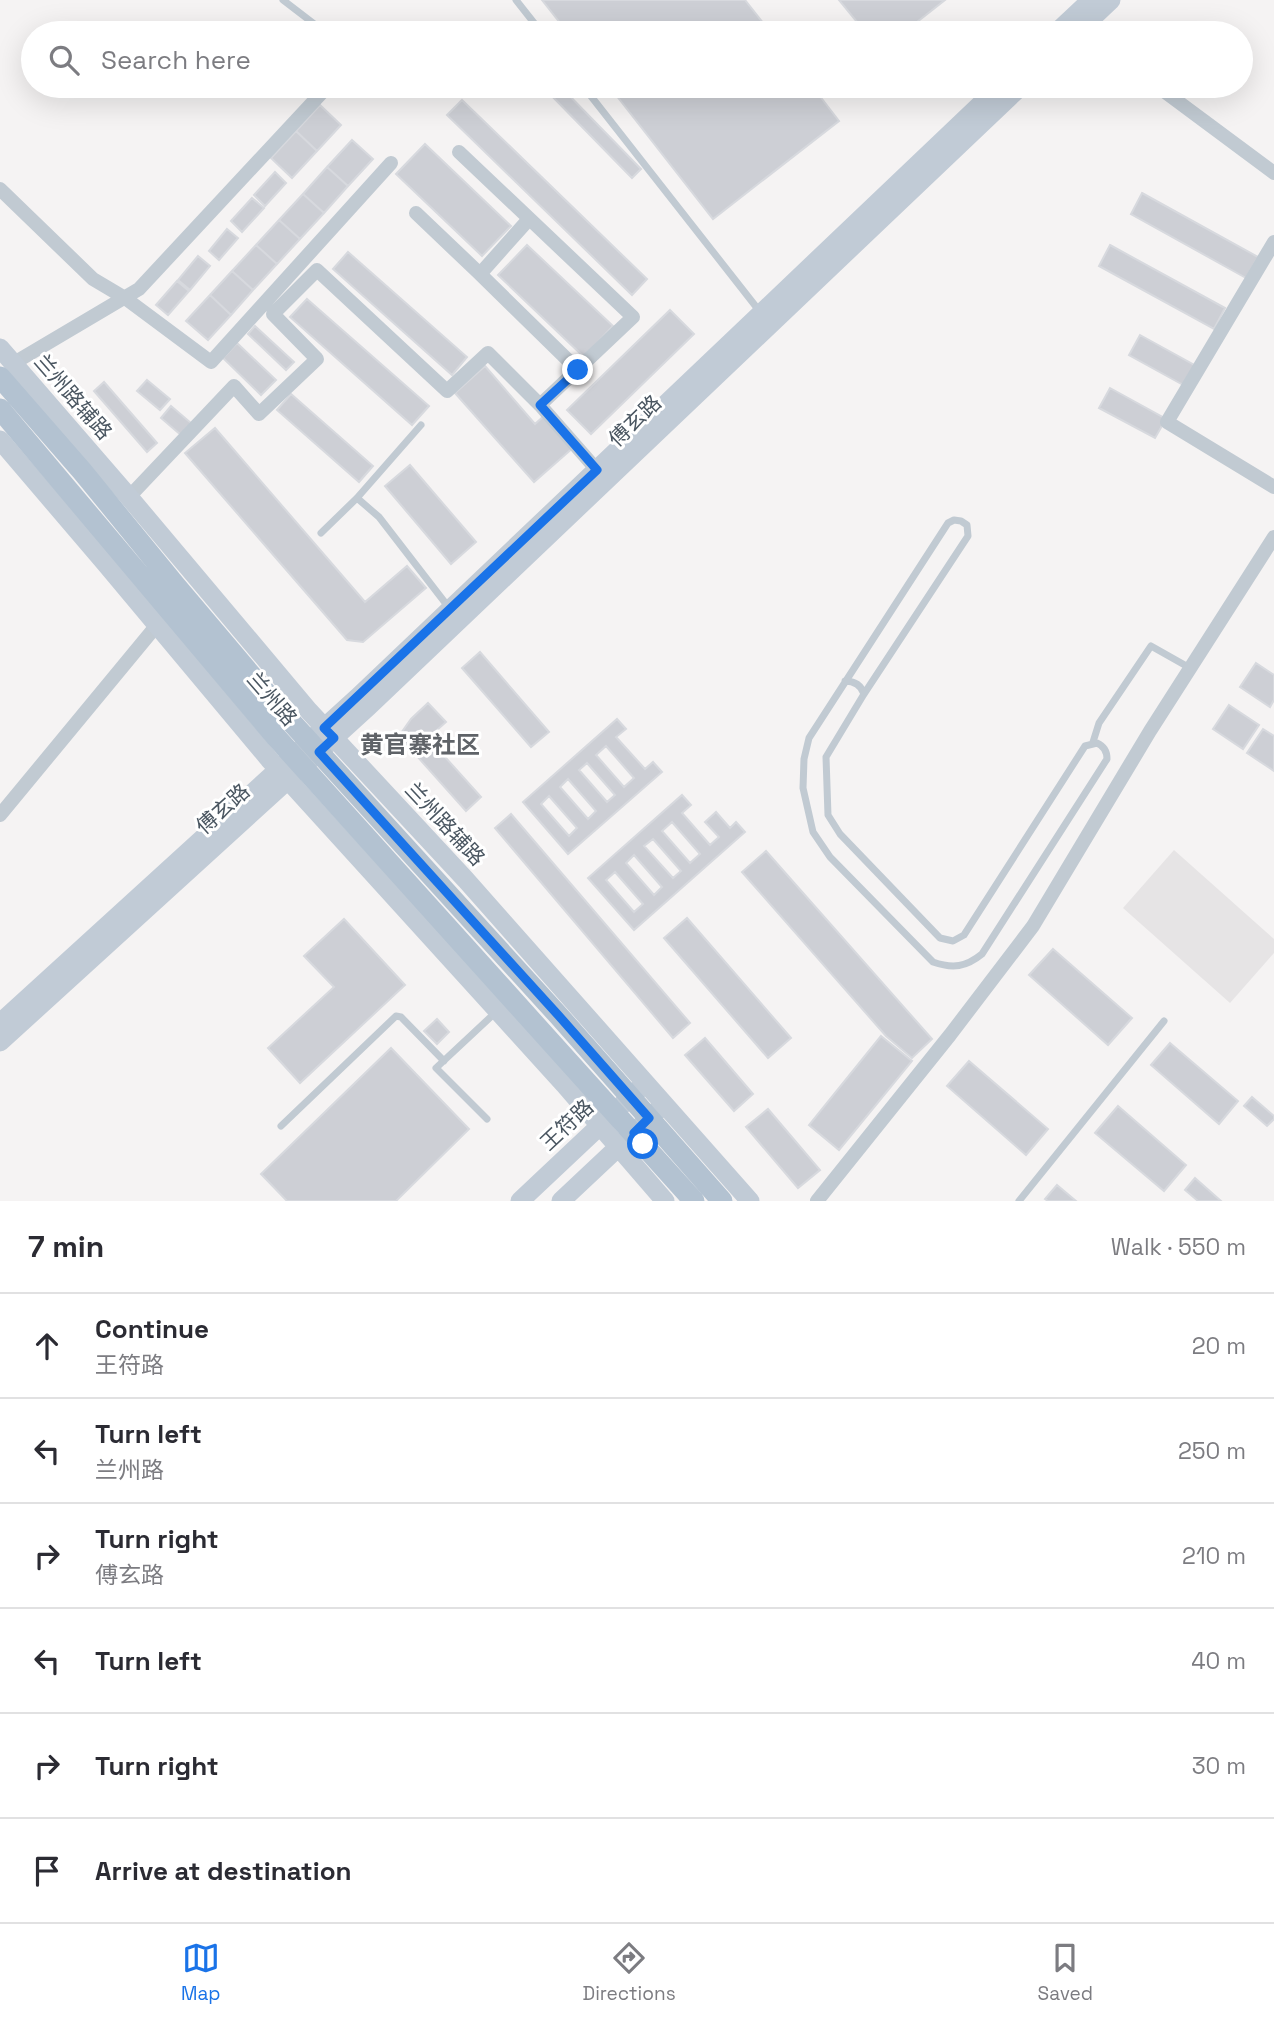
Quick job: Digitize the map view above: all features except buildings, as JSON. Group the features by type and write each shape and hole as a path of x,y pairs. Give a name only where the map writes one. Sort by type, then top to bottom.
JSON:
{"main road":[{"name":"兰州路","path":"7,370 82,471 183,595 322,740 559,1016 638,1090 641,1126 694,1201"},
{"name":"兰州路","path":"0,410 169,612 291,769 607,1119 641,1126 722,1201"}],"street":[{"path":"1069,21 1091,0"},
{"path":"1090,21 1111,0"},
{"path":"7,370 139,289 317,98"},
{"name":"傅玄路","path":"322,740 450,609 987,98"},
{"name":"傅玄路","path":"0,1042 1008,98"},
{"path":"1173,98 1274,173"},
{"path":"459,152 633,317 540,405"},
{"path":"0,189 93,279 125,298 211,362 391,163"},
{"path":"416,213 578,370"},
{"path":"480,274 529,219"},
{"path":"1274,242 1167,422 1274,487"},
{"path":"129,497 234,386 259,414 317,359 273,314 317,270 447,391 488,353 540,405 597,470"},
{"name":"兰州路辅路","path":"0,348 7,370 129,497 265,661 322,740"},
{"path":"0,440 158,625 291,769"},
{"path":"817,1201 1033,926 1190,668 1274,537"},
{"path":"0,815 158,625"},
{"name":"傅玄路","path":"0,1023 291,769"},
{"name":"王符路","path":"520,1201 638,1090"},
{"path":"561,1201 641,1126"},
{"path":"641,1126 665,1201"},
{"path":"641,1126 750,1201"}],"lane":[{"path":"283,0 310,21"},
{"path":"516,0 533,21"},
{"path":"592,98 761,313"},
{"path":"321,533 357,498 421,425"},
{"path":"357,498 379,517 450,609"},
{"path":"954,520 965,523 968,536 863,694 826,757 828,815 840,834 902,900 940,938 953,941 964,935 1085,746 1093,743 1104,747 1107,758 990,943 972,962 959,967 946,967 933,962 830,857 813,832 803,788 808,738 948,523 954,520"},
{"path":"1093,743 1099,723 1151,646 1190,668"},
{"path":"845,681 855,682 863,694"},
{"path":"487,1119 436,1068 504,1004"},
{"path":"281,1126 396,1016 401,1017 444,1061"},
{"path":"1019,1201 1164,1021"}],"shaded area":[{"path":"1174,850 1274,939 1274,953 1230,1003 1123,908"}],"district":[{"name":"黄官寨社区","path":"420,745"}],"route":[{"path":"578,370 540,405 597,470 324,728 334,738 319,752 649,1118 634,1133 643,1144"}]}
